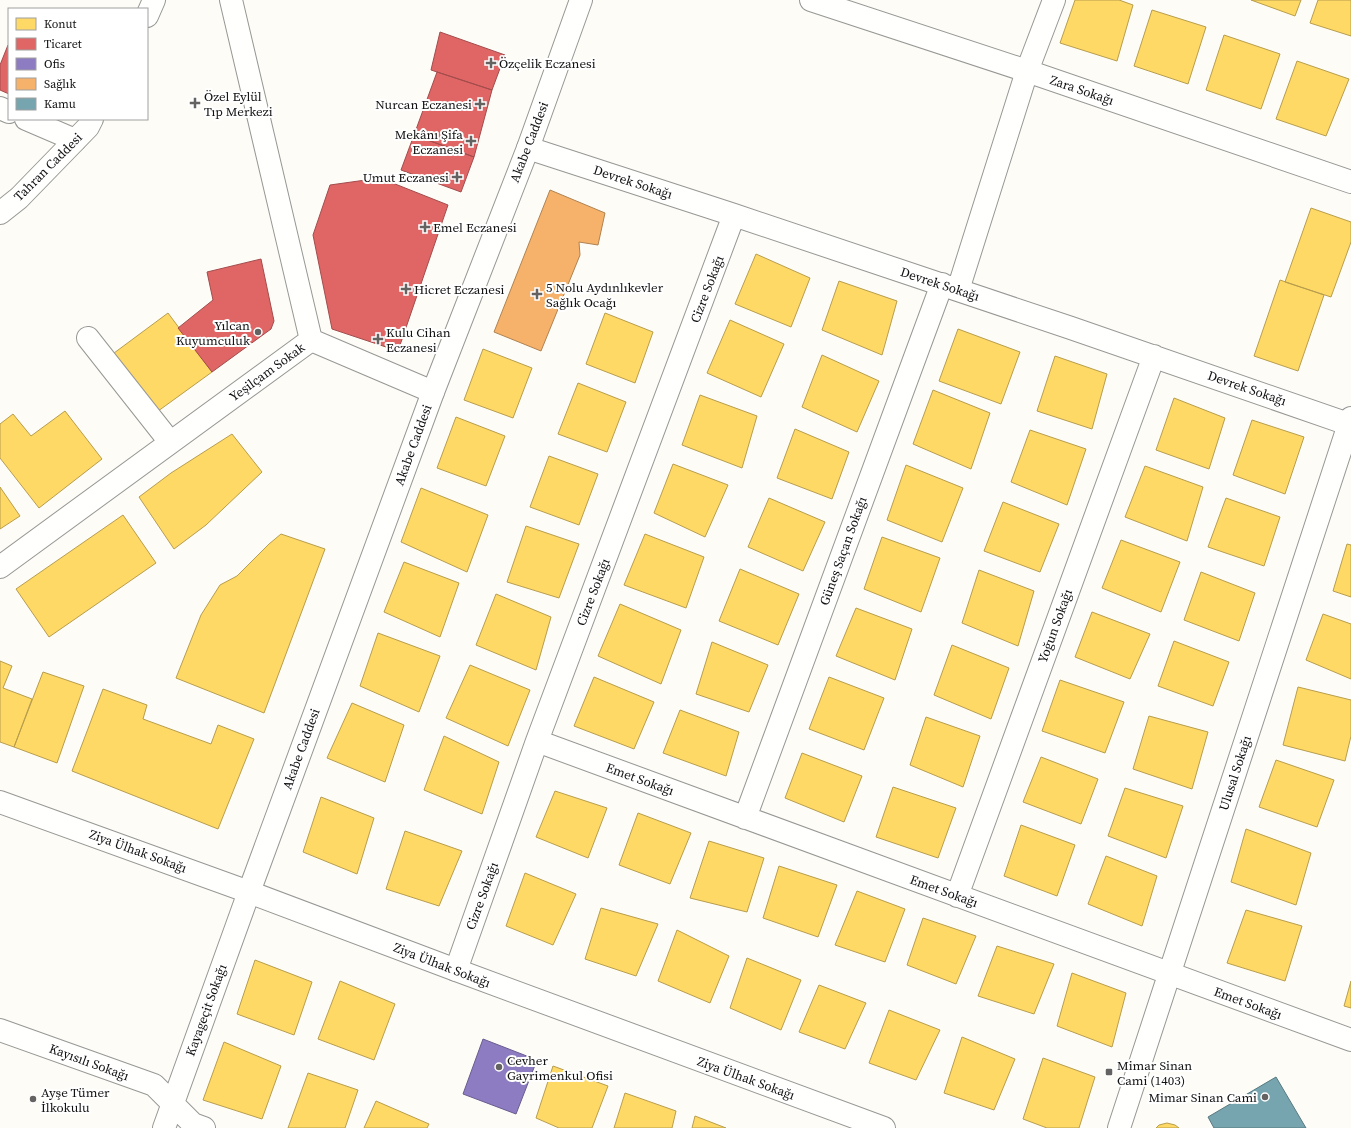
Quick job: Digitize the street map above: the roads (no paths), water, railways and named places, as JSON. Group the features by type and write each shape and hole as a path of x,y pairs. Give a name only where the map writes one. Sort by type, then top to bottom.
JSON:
{"street":[{"path":"148,14 154,0"},
{"name":"Yeşilçam Sokak","path":"0,567 311,340 231,0"},
{"name":"Akabe Caddesi","path":"249,892 433,392 528,148 581,0"},
{"name":"Zara Sokağı","path":"811,0 1028,71 1351,182"},
{"name":"Güneş Saçan Sokağı","path":"745,818 950,287 1054,0"},
{"path":"28,120 75,140"},
{"name":"Tahran Caddesi","path":"0,213 19,198 88,127 92,120"},
{"name":"Devrek Sokağı","path":"528,148 734,215 1350,422"},
{"name":"Cizre Sokağı","path":"456,970 537,741 734,215"},
{"path":"88,338 170,442"},
{"path":"311,340 433,392"},
{"name":"Yoğun Sokağı","path":"957,896 1154,356"},
{"name":"Ulusal Sokağı","path":"1118,1128 1350,422"},
{"name":"Emet Sokağı","path":"537,741 1351,1040"},
{"name":"Ziya Ülhak Sokağı","path":"0,802 249,892 884,1128"},
{"name":"Kayageçit Sokağı","path":"164,1128 249,892"},
{"name":"Kayısılı Sokağı","path":"0,1030 154,1085 193,1124 204,1128"}],"place":[{"name":"Özçelik Eczanesi","path":"491,63"},
{"name":"Özel Eylül Tıp Merkezi","path":"195,103"},
{"name":"Nurcan Eczanesi","path":"480,104"},
{"name":"Mekânı Şifa Eczanesi","path":"471,141"},
{"name":"Umut Eczanesi","path":"457,177"},
{"name":"Emel Eczanesi","path":"425,227"},
{"name":"Hicret Eczanesi","path":"406,289"},
{"name":"5 Nolu Aydınlıkevler Sağlık Ocağı","path":"537,294"},
{"name":"Yılcan Kuyumculuk","path":"258,332"},
{"name":"Kulu Cihan Eczanesi","path":"378,339"},
{"name":"Cevher Gayrimenkul Ofisi","path":"499,1067"},
{"name":"Mimar Sinan Cami (1403)","path":"1109,1072"},
{"name":"Mimar Sinan Cami","path":"1265,1097"},
{"name":"Ayşe Tümer İlkokulu","path":"33,1099"}]}
